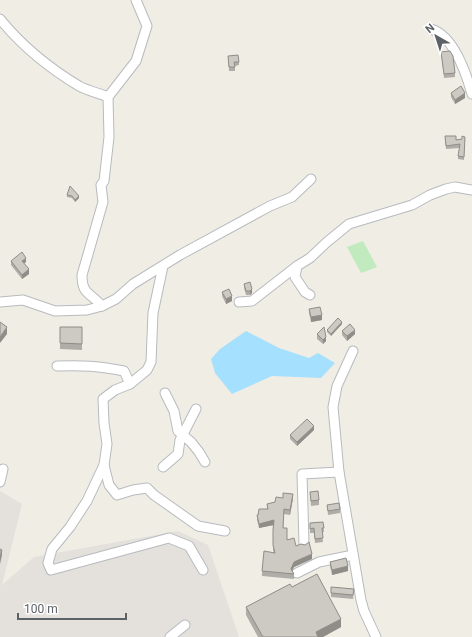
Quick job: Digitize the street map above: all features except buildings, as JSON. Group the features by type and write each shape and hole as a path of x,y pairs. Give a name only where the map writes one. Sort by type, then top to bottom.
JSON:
{"street":[{"path":"102,306 95,298 87,293 82,286 82,275 103,202 101,185 104,181 109,137 108,97 136,60 147,26 136,0"},
{"path":"0,18 12,33 43,62 81,86 108,97"},
{"path":"432,29 438,31 449,42 461,62 472,94"},
{"path":"0,302 23,300 55,311 87,310 102,306 116,299 133,284 180,255 270,206 292,197 311,180"},
{"path":"239,302 252,301 297,266 310,258 349,224 412,204 446,189 455,187 472,190"},
{"path":"163,266 153,313 151,362 147,370 130,384 115,390 103,400 107,444 104,465 86,501 70,528 52,549 48,563 51,570 169,538 189,546 203,570"},
{"path":"297,266 295,277 305,292 310,294"},
{"path":"353,351 337,386 334,401 339,472 364,611 376,637"},
{"path":"57,366 100,366 124,371 130,384"},
{"path":"165,393 174,411 178,431 199,452 205,462"},
{"path":"162,467 178,454 180,440 196,409"},
{"path":"104,465 109,485 117,495 133,490 148,488 154,495 198,526 225,531"},
{"path":"0,482 3,469"},
{"path":"304,544 302,474 339,472"},
{"path":"297,573 319,562 353,555"},
{"path":"170,637 185,625"}],"shaded area":[{"path":"0,491 22,504 2,585 34,557 178,531 208,545 239,637 0,637"}],"green space":[{"path":"363,241 377,267 361,273 347,247"}],"water":[{"path":"246,331 279,348 309,358 318,353 335,363 321,378 272,376 232,394 215,373 211,359 220,349"}]}
